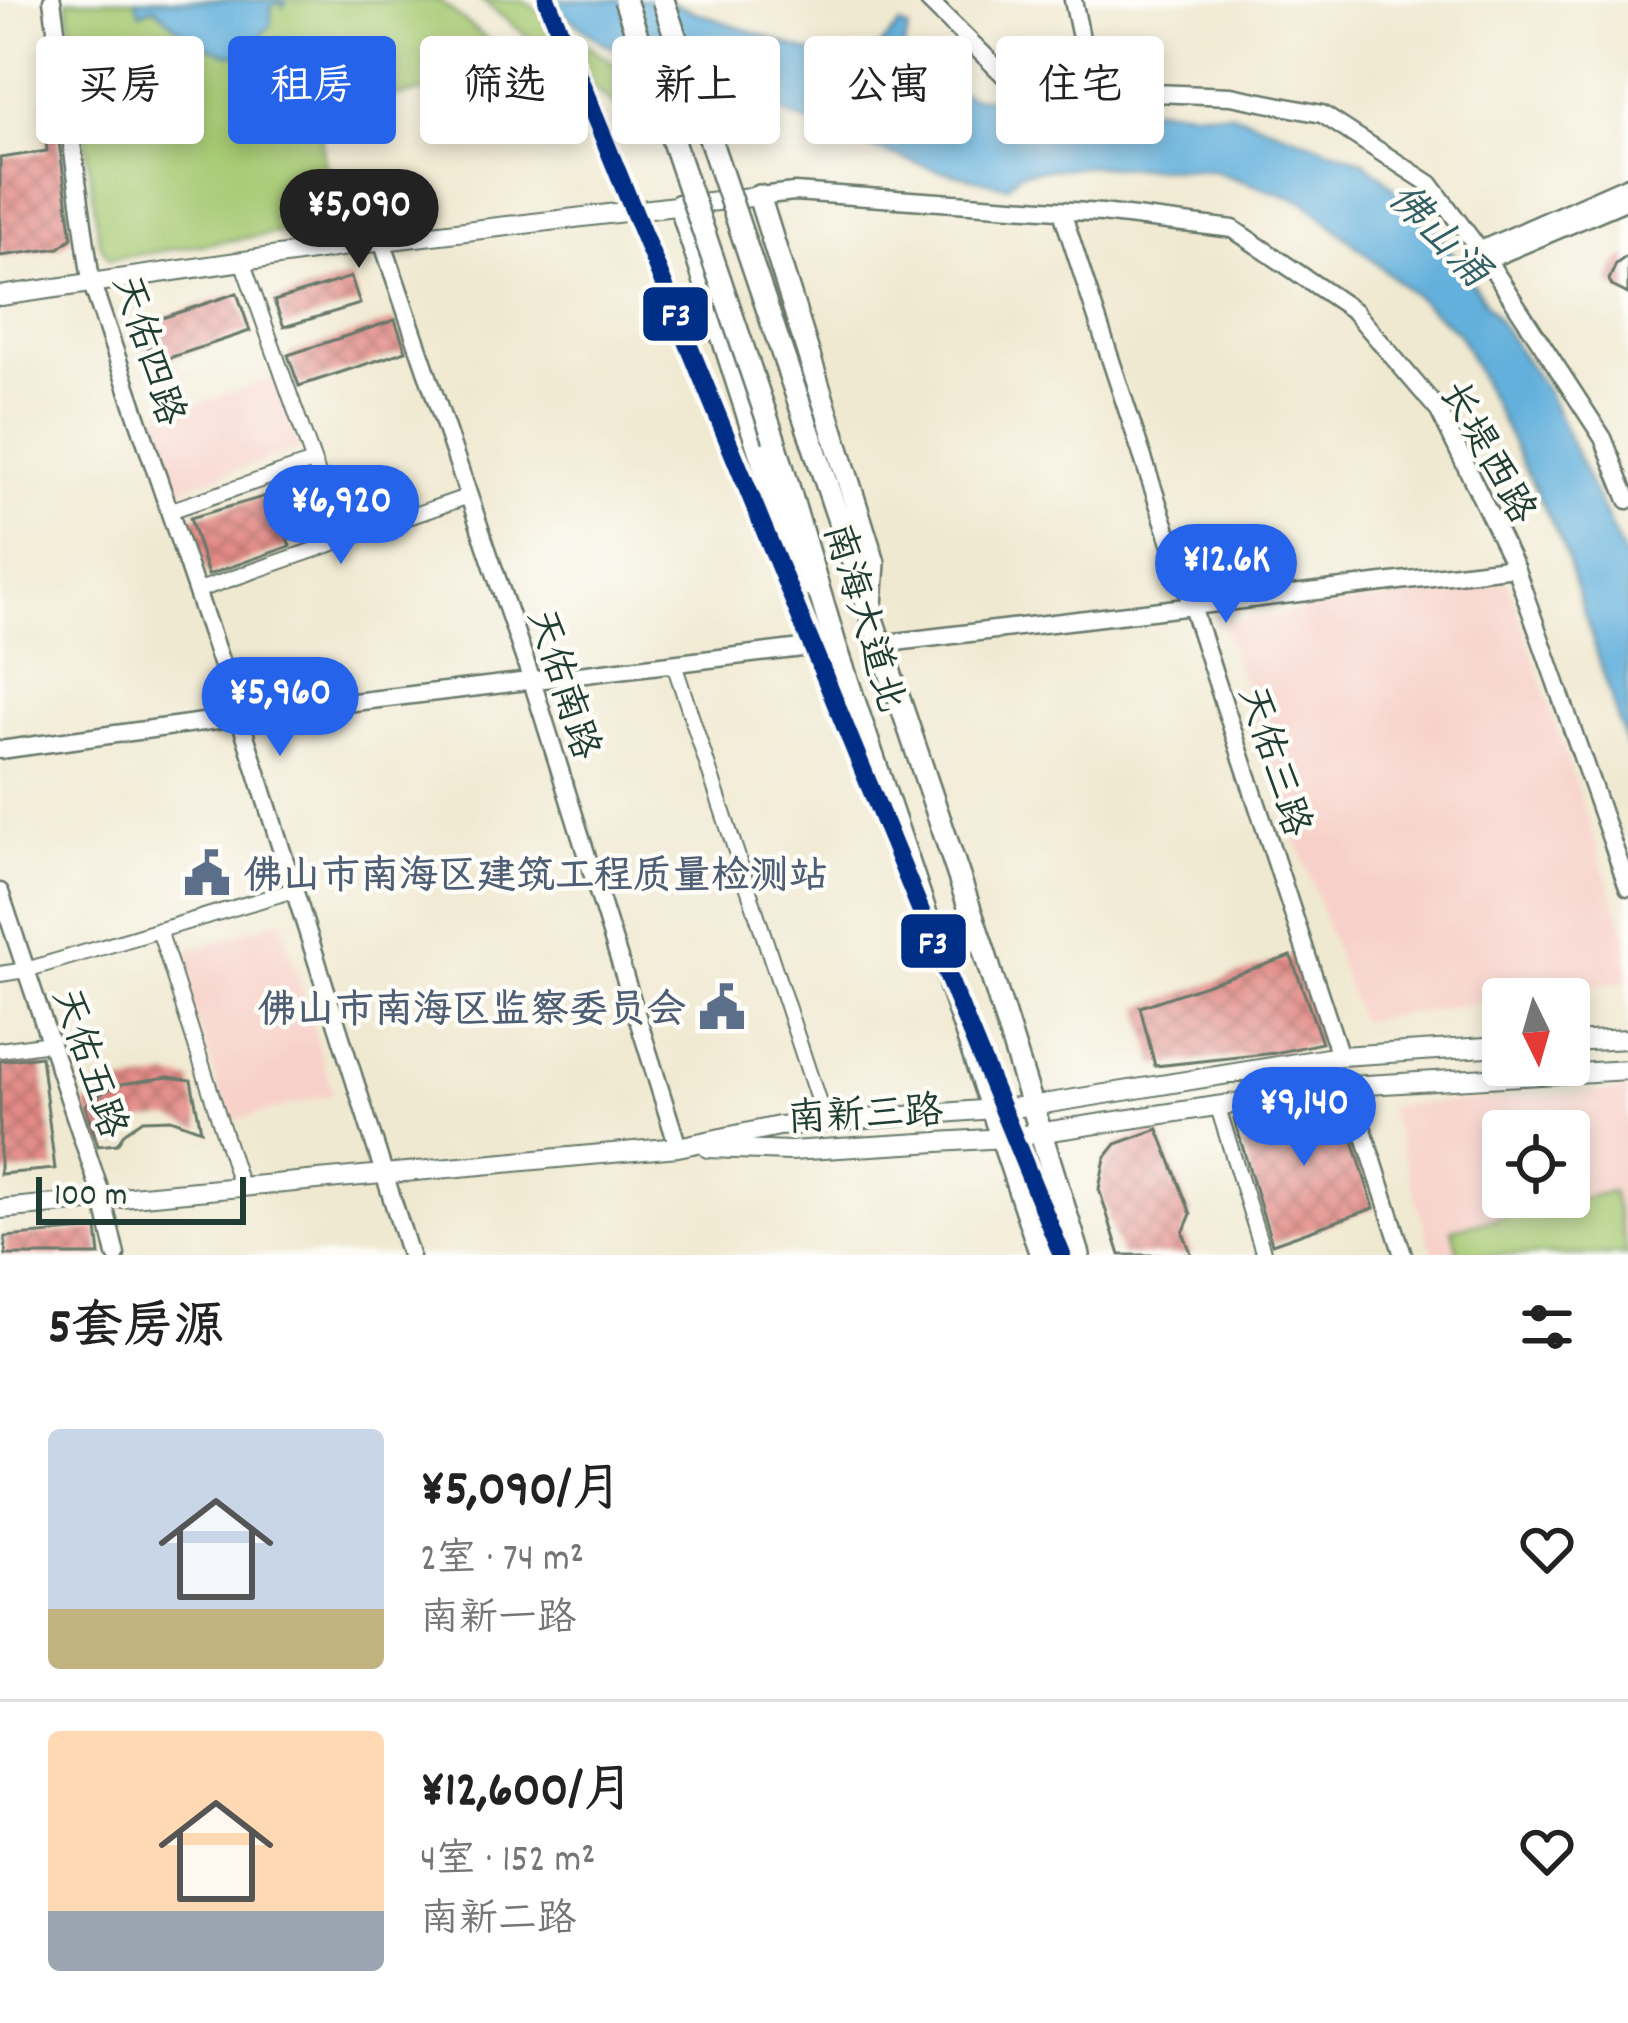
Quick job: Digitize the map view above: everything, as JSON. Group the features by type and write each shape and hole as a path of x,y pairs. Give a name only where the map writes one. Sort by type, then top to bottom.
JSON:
{"highway":[{"name":"南海大道北","path":"625,0 1041,1255"},
{"name":"南海大道北","path":"663,0 985,951 1079,1255"},
{"path":"758,196 874,562 871,618"},
{"path":"680,205 797,568 821,597"}],"main road":[{"path":"0,296 382,241 758,196"},
{"path":"1590,1041 1628,1039"},
{"name":"南新三路","path":"678,1148 778,1126 996,1111 1340,1056 1482,1047"},
{"name":"南新三路","path":"0,1209 678,1148 790,1151 1004,1138 1349,1086 1628,1070"}],"street":[{"name":"天佑四路","path":"52,0 92,281 240,719 410,1255"},
{"path":"928,0 996,67"},
{"path":"1073,0 1081,36"},
{"path":"1164,93 1231,96 1322,114 1430,184 1483,255 1603,438 1628,500"},
{"path":"1483,255 1628,185"},
{"name":"长堤西路","path":"758,196 794,192 1233,229 1354,311 1439,411 1515,567 1628,887"},
{"path":"1483,255 1628,200"},
{"name":"天佑三路","path":"1062,212 1340,1056"},
{"name":"天佑南路","path":"382,241 532,681 678,1148"},
{"path":"242,261 341,541"},
{"path":"169,512 314,462"},
{"path":"196,591 469,496"},
{"path":"879,644 1515,567"},
{"path":"0,750 836,644"},
{"path":"674,664 826,1124"},
{"path":"0,974 294,890"},
{"name":"天佑五路","path":"0,892 103,1200 116,1255"},
{"path":"159,930 241,1187"},
{"path":"0,1051 50,1043"},
{"path":"1349,1086 1403,1255"},
{"path":"1216,1104 1264,1255"}],"shaded area":[{"path":"277,378 300,448 173,491 149,419"},
{"path":"1508,582 1628,941 1628,981 1590,987 1590,978 1482,978 1482,1003 1359,1021 1222,622"},
{"path":"280,919 333,1094 229,1122 177,956"},
{"path":"1628,1090 1628,1255 1433,1255 1388,1106"}],"green space":[{"path":"67,0 438,0 483,36 420,36 420,92 396,96 396,36 228,36 228,144 322,144 335,224 109,259 99,241 86,144 204,144 204,36 72,36"},
{"path":"481,0 523,0 575,36 527,36"},
{"path":"588,45 612,62 612,103 588,84"},
{"path":"1612,1191 1628,1255 1459,1255 1452,1229 1498,1218 1590,1218 1590,1196"}],"water":[{"path":"135,0 286,0 283,7 280,2 271,7 271,26 261,36 228,36 228,54 204,45 204,36 190,36 154,7 140,13"},
{"path":"546,0 662,0 763,36 612,36 612,47"},
{"path":"900,25 909,29 907,36 890,36"},
{"path":"780,42 804,50 804,121 780,112"},
{"path":"972,97 996,99 996,144 1164,144 1164,109 1232,113 1366,162 1429,220 1549,395 1628,565 1628,751 1562,543 1458,333 1305,202 1211,170 1089,166 1021,172 1007,186 937,170 863,144 972,144"}],"building":[{"path":"46,144 59,144 72,238 59,248 0,256 0,158 47,151"},
{"path":"1628,255 1628,294 1609,280 1616,264"},
{"path":"351,277 360,304 284,327 274,301"},
{"path":"237,293 250,331 154,363 141,325"},
{"path":"395,320 406,351 299,386 288,355"},
{"path":"308,484 319,516 283,526 290,546 208,575 190,518"},
{"path":"1291,956 1322,1043 1155,1066 1140,1007"},
{"path":"41,1056 55,1169 0,1174 0,1061"},
{"path":"168,1077 191,1080 201,1130 171,1119 143,1120 117,1144 98,1146 85,1105 115,1085"},
{"path":"1325,1103 1345,1115 1374,1208 1272,1244 1234,1119"},
{"path":"1158,1129 1191,1214 1183,1233 1192,1255 1120,1255 1099,1189 1105,1158 1116,1144"},
{"path":"97,1229 100,1255 6,1255 5,1237"}],"transit line":[{"name":"F3","path":"547,0 1062,1255"}],"place":[{"name":"佛山市南海区建筑工程质量检测站","path":"207,873"},
{"name":"佛山市南海区监察委员会","path":"722,1007"}],"water label":[{"name":"佛山涌","path":"1441,233"}]}
